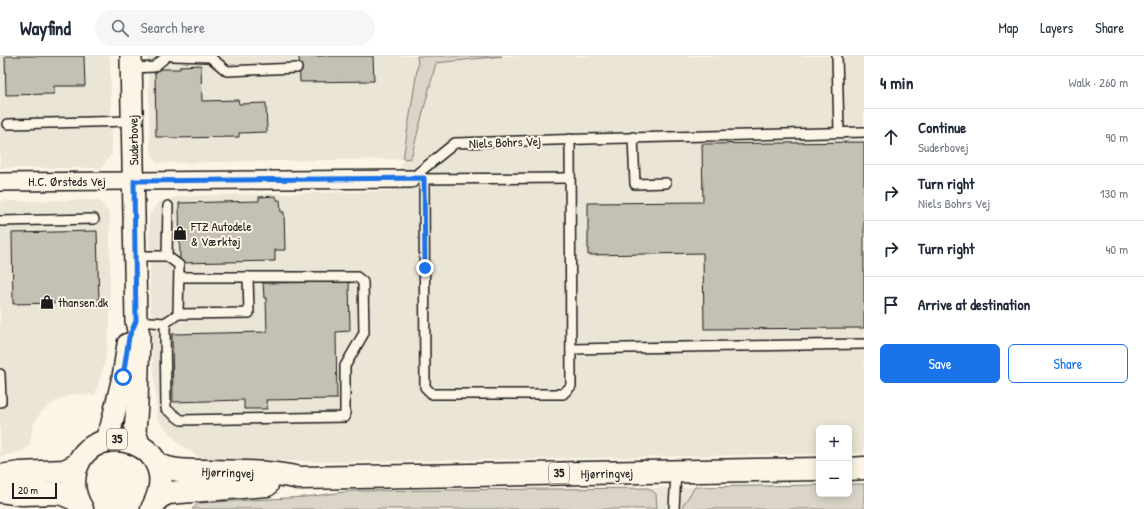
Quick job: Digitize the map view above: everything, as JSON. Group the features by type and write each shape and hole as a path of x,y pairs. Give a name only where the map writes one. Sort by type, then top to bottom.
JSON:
{"main road":[{"name":"35","path":"77,465 84,454 94,446 105,441 117,439 129,441 140,446 150,454 160,475 155,504"},
{"name":"Hjørringvej","path":"156,464 167,469 282,473 299,478"},
{"path":"0,476 20,473 64,471 77,465"},
{"path":"77,465 74,476 74,488 80,505"},
{"path":"852,468 864,468"},
{"name":"Hjørringvej","path":"155,504 168,493 281,483 299,478 816,469"},
{"path":"0,491 22,494 60,494 80,505"}],"street":[{"name":"Suderbovej","path":"131,62 136,321 139,335 135,432 140,446"},
{"path":"134,181 418,179"},
{"name":"H.C. Ørsteds Vej","path":"0,182 134,181"},
{"name":"Suderbovej","path":"105,441 111,427 123,377 129,337 136,321"}],"lane":[{"path":"131,62 154,67 167,56"},
{"path":"172,56 210,58 227,72 297,68"},
{"path":"837,56 839,132"},
{"path":"8,124 132,121"},
{"name":"Niels Bohrs Vej","path":"418,179 455,143 864,132"},
{"path":"633,138 635,184 666,183"},
{"path":"570,139 571,386 563,394 432,394 425,387 418,179 570,178"},
{"path":"167,256 168,206"},
{"path":"0,221 94,219"},
{"path":"135,256 167,256 179,265 178,314"},
{"path":"165,323 166,409 181,420 345,417 345,366 364,334 363,282 357,277 179,277"},
{"path":"136,321 165,323 178,314 249,313 248,277"},
{"path":"571,349 864,344"},
{"path":"0,374 0,402"},
{"path":"674,509 676,472"}],"shaded area":[{"path":"0,56 110,56 112,154 101,168 0,168"},
{"path":"148,56 417,56 418,64 412,158 436,63 502,56 863,56 864,453 852,453 852,425 816,425 816,454 350,462 227,460 198,457 179,444 157,418 151,333 149,216 158,202 181,196 391,191 403,159 158,163 152,155 150,146"},
{"path":"417,56 502,56 436,63 411,158 403,159 418,64"},
{"path":"99,200 110,214 110,325 105,361 95,395 72,394 54,402 41,412 33,425 30,444 25,450 0,457 0,201"},
{"path":"852,484 864,484 864,509 683,509 683,505 695,487 816,485 816,497 852,497"},
{"path":"695,487 683,505 683,509 657,509 656,494 649,488"},
{"path":"649,488 656,494 657,509 192,509 199,503 305,497 352,491"}],"building":[{"path":"5,56 84,56 85,86 54,86 54,94 6,95"},
{"path":"299,56 373,56 374,81 300,82"},
{"path":"201,65 202,101 238,100 239,104 266,103 267,132 239,133 239,137 156,137 155,69 180,69 180,66"},
{"path":"864,142 864,328 704,329 703,253 588,255 588,203 703,202 702,144"},
{"path":"276,196 277,200 280,200 281,212 284,212 285,250 275,250 275,261 180,263 179,203 259,201 259,197"},
{"path":"97,231 99,302 13,304 12,233"},
{"path":"349,282 350,331 336,332 337,399 266,400 267,409 244,409 244,400 173,402 172,334 267,332 266,298 264,298 263,283"}],"place":[{"name":"FTZ Autodele & Værktøj","path":"180,233"},
{"name":"thansen.dk","path":"47,302"}],"route":[{"path":"123,377 129,337 136,321 134,181 424,178 425,268"}]}
